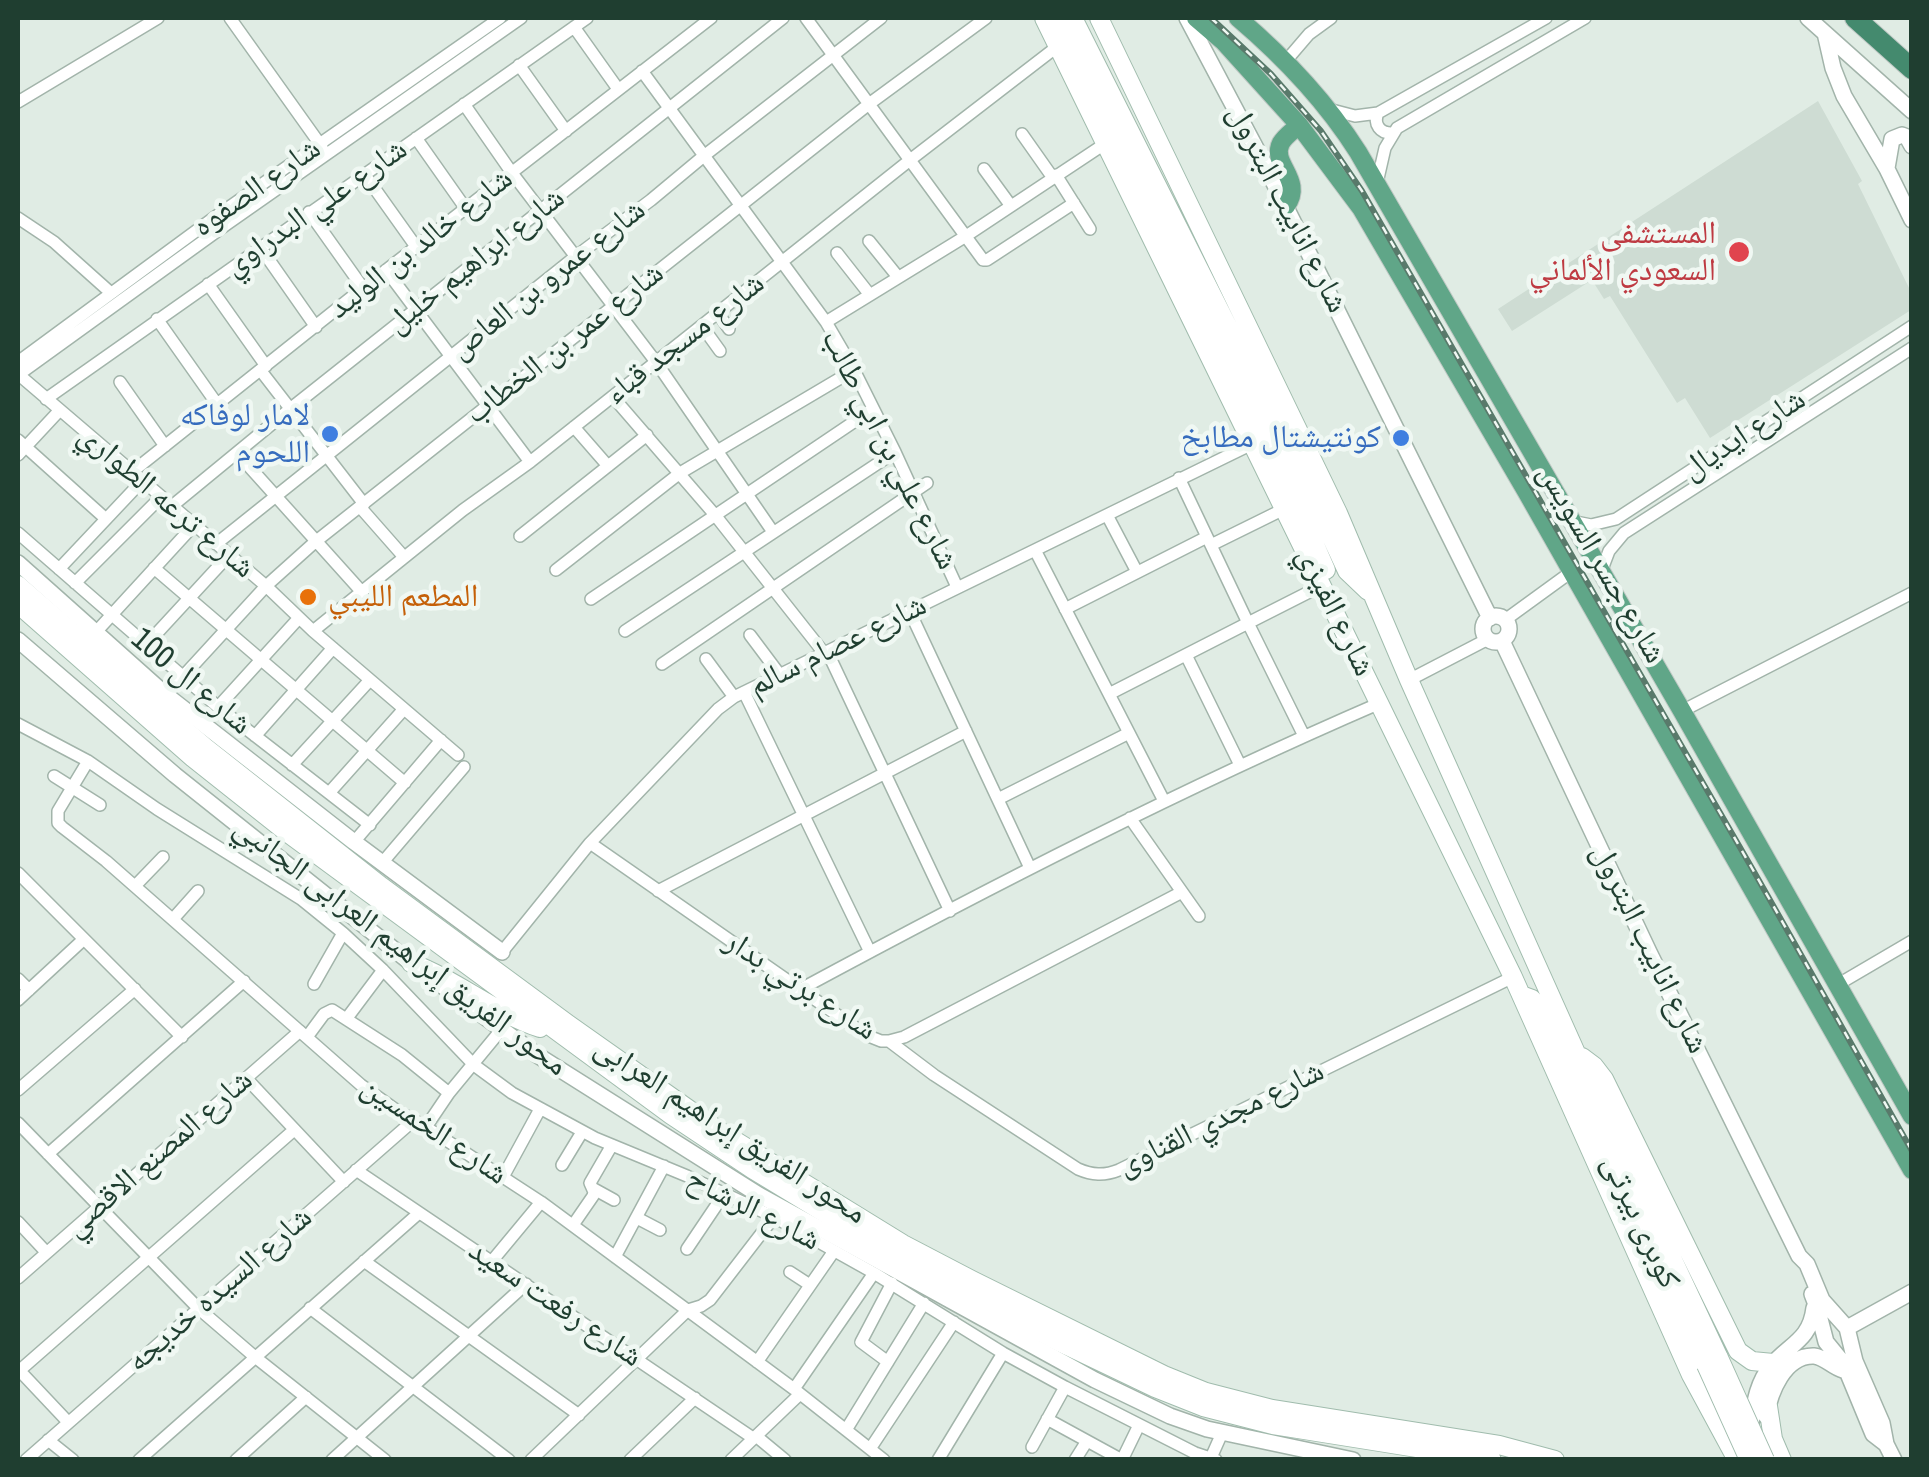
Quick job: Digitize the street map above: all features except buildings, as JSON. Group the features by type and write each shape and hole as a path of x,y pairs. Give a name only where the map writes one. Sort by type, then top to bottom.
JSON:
{"highway":[{"path":"1855,18 1912,69"}],"main road":[{"name":"شارع الفيزي","path":"1044,18 1380,703"},
{"path":"1058,18 1279,462 1336,592 1340,621"},
{"path":"1073,18 1347,571 1372,594"},
{"name":"كوبرى بيرتى","path":"1099,18 1338,512 1577,1055 1705,1366 1761,1460"},
{"name":"شارع جسر السويس","path":"1196,18 1224,42 1300,125 1360,208 1912,1170"},
{"name":"شارع جسر السويس","path":"1238,18 1330,108 1377,183 1912,1116"},
{"path":"1286,206 1292,198 1292,187 1279,150 1282,140 1300,125"},
{"name":"محور الفريق إبراهيم العرابى","path":"18,585 161,701 204,748 353,865 568,1024 722,1132 937,1263 1184,1384 1250,1404 1498,1444 1555,1460"},
{"name":"محور الفريق إبراهيم العرابى","path":"18,604 193,758 285,831 671,1115 852,1230 1062,1343 1203,1408 1249,1420 1492,1460"},
{"name":"كوبرى بيرتى","path":"1380,703 1517,986 1544,1012 1747,1460"},
{"path":"1782,942 1798,943 1805,929"},
{"path":"1800,974 1807,960 1822,959"},
{"path":"412,963 461,985 518,1020 558,1033"},
{"path":"1577,1055 1594,1066 1604,1079 1738,1351 1752,1361 1773,1363"},
{"path":"714,1106 722,1132"},
{"path":"1705,1366 1702,1382 1722,1380 1733,1372 1738,1351"},
{"path":"1705,1366 1737,1460"},
{"path":"1768,1406 1772,1439 1782,1460"}],"street":[{"path":"18,102 158,18"},
{"path":"230,18 324,149"},
{"name":"شارع الصفوه","path":"19,377 500,18"},
{"name":"شارع الصفوه","path":"18,362 111,293 521,18"},
{"name":"شارع علي البدراوي","path":"46,399 587,18"},
{"name":"شارع خالد بن الوليد","path":"59,569 165,446 710,18"},
{"name":"شارع ابراهيم خليل","path":"74,583 167,502 237,453 783,18"},
{"path":"806,18 986,260 1074,203"},
{"name":"شارع عمرو بن العاص","path":"216,544 881,18"},
{"name":"شارع عمر بن الخطاب","path":"161,701 225,628 314,542 870,104 986,18"},
{"name":"شارع انابيب البترول","path":"1187,18 1497,619"},
{"path":"1285,62 1309,34 1332,18"},
{"path":"1330,108 1355,116 1378,112 1546,18"},
{"path":"1377,183 1382,156 1402,124 1585,18"},
{"path":"1808,18 1912,111"},
{"path":"574,27 618,89"},
{"path":"1825,33 1844,96 1912,220"},
{"name":"شارع مسجد قباء","path":"312,632 1058,46"},
{"path":"519,65 566,131"},
{"name":"شارع علي بن ابي طالب","path":"642,71 826,322 895,452 957,587"},
{"path":"464,104 656,362 773,532"},
{"path":"1378,112 1379,129 1393,133"},
{"path":"1022,134 1090,229"},
{"path":"1886,169 1892,139 1902,135 1912,146"},
{"path":"416,138 466,209"},
{"path":"826,322 1106,144"},
{"path":"984,169 1011,206"},
{"path":"365,175 416,248"},
{"path":"308,212 363,288"},
{"path":"18,218 54,242 111,293"},
{"path":"868,241 898,278"},
{"path":"260,247 316,327"},
{"path":"837,253 870,295"},
{"path":"386,270 530,462"},
{"path":"208,284 290,409 404,557"},
{"path":"718,313 729,329"},
{"path":"158,319 217,404"},
{"path":"702,326 720,351"},
{"name":"شارع ايديال","path":"1602,524 1616,519 1912,326"},
{"name":"شارع ايديال","path":"1601,572 1613,545 1624,534 1912,348"},
{"path":"556,570 680,473 854,370"},
{"name":"شارع ترعه الطواري","path":"19,377 266,586 312,632"},
{"path":"120,382 165,446"},
{"path":"613,396 826,652 950,911"},
{"path":"592,599 873,408"},
{"path":"59,411 20,447 106,519"},
{"path":"574,427 608,466"},
{"path":"520,536 647,435"},
{"name":"شارع عصام سالم","path":"502,952 590,843 718,709 780,674 1252,444"},
{"path":"624,631 895,452"},
{"path":"237,453 361,591"},
{"path":"1180,478 1304,736"},
{"path":"662,664 927,484"},
{"path":"1065,608 1284,509"},
{"path":"1106,515 1138,572"},
{"path":"1571,521 1602,524 1613,545"},
{"path":"96,632 194,525"},
{"name":"شارع ال 100","path":"18,534 218,707 370,825"},
{"path":"1036,552 1164,801"},
{"path":"146,645 229,555"},
{"name":"محور الفريق إبراهيم العرابى الجانبي","path":"18,563 96,632 161,701 502,952"},
{"path":"154,568 405,783"},
{"path":"1410,680 1508,632 1497,619 1571,572"},
{"path":"1109,694 1322,586"},
{"path":"1682,711 1911,594"},
{"path":"910,612 1030,868"},
{"path":"218,707 298,618"},
{"path":"312,632 461,761 382,863"},
{"path":"750,635 780,674"},
{"name":"محور الفريق إبراهيم العرابى الجانبي","path":"18,640 175,775 501,1030 759,1195 1095,1380 1170,1416 1222,1432 1352,1460"},
{"name":"شارع انابيب البترول","path":"1495,640 1799,1256"},
{"path":"255,736 333,648"},
{"path":"1186,655 1240,765"},
{"path":"706,660 739,695 870,952"},
{"path":"292,765 370,680"},
{"name":"شارع الفيزي","path":"799,990 1164,801 1380,703"},
{"path":"329,793 404,709"},
{"name":"شارع الرشاح","path":"18,724 88,762 324,916 383,970 474,1065 512,1093 582,1132 774,1217 1064,1387 1212,1459"},
{"path":"658,891 966,731"},
{"path":"998,799 1129,733"},
{"path":"354,842 441,740"},
{"name":"شارع الخمسين","path":"88,762 58,812 58,823 136,886 361,1085 573,1225 884,1460"},
{"path":"54,776 100,806"},
{"path":"1130,818 1199,916"},
{"name":"شارع برتي بدار","path":"590,843 799,990 873,1039 889,1042 1182,892"},
{"path":"136,886 163,857"},
{"path":"18,873 182,1038"},
{"path":"173,919 198,891"},
{"path":"314,984 343,933"},
{"path":"18,1000 84,939"},
{"path":"1837,985 1912,940"},
{"path":"383,970 346,1018 402,1055 449,1093"},
{"path":"18,980 28,990"},
{"path":"48,1154 244,981"},
{"name":"شارع مجدي القناوى","path":"889,1042 1078,1169 1105,1174 1517,986"},
{"path":"18,1090 135,989"},
{"name":"شارع المصنع الاقصي","path":"18,1278 328,1011 346,1018"},
{"name":"شارع السيده خديجه","path":"26,1460 356,1170 420,1124 501,1030"},
{"path":"246,1078 344,1182"},
{"path":"503,1177 540,1108"},
{"path":"18,1123 198,1308 385,1460"},
{"path":"68,1422 18,1370 294,1130"},
{"path":"562,1165 582,1132"},
{"path":"573,1225 594,1196 590,1183 612,1145"},
{"path":"615,1257 664,1166"},
{"name":"شارع رفعت سعيد","path":"356,1170 785,1460"},
{"path":"594,1190 614,1200"},
{"path":"687,1249 724,1194"},
{"path":"492,1261 540,1202"},
{"path":"139,1460 419,1212"},
{"path":"530,1460 688,1310 706,1304 774,1217"},
{"path":"637,1218 660,1230"},
{"path":"18,1222 46,1252"},
{"path":"757,1362 834,1251"},
{"path":"1799,1256 1799,1271 1814,1299 1826,1342 1846,1370 1870,1429 1890,1452"},
{"path":"1799,1256 1807,1264 1822,1300 1847,1328 1890,1452"},
{"path":"364,1260 579,1415"},
{"path":"790,1272 810,1285"},
{"path":"731,1460 797,1392 874,1273"},
{"path":"332,1460 526,1284"},
{"path":"888,1362 862,1342 892,1284"},
{"path":"1847,1328 1912,1292"},
{"path":"1747,1460 1755,1398 1762,1380 1773,1363 1805,1335 1813,1318 1814,1299"},
{"path":"846,1430 924,1303"},
{"path":"310,1308 509,1460"},
{"path":"870,1449 954,1322"},
{"path":"938,1460 1003,1352"},
{"path":"1761,1460 1772,1388 1781,1375 1804,1358 1821,1358 1846,1370"},
{"path":"1032,1446 1064,1387"},
{"path":"236,1460 306,1398"},
{"path":"630,1460 695,1398"},
{"path":"1047,1419 1122,1460 1139,1425"},
{"path":"1212,1459 1222,1432"},
{"path":"48,1440 72,1460"},
{"path":"1075,1460 1088,1441"},
{"path":"1178,1460 1186,1448"}],"shaded area":[{"name":"المستشفى السعودي الألماني","path":"1818,101 1862,181 1858,184 1911,292 1911,310 1710,438 1685,398 1677,403 1610,296 1604,299 1592,280 1512,331 1498,309"}],"railway":[{"path":"1211,18 1271,74 1321,131 1362,191 1912,1151"}],"place":[{"name":"المستشفى السعودي الألماني","path":"1739,252"},
{"name":"لامار لوفاكه اللحوم","path":"330,434"},
{"name":"كونتيشتال مطابخ","path":"1401,438"},
{"name":"المطعم الليبي","path":"308,597"}]}
